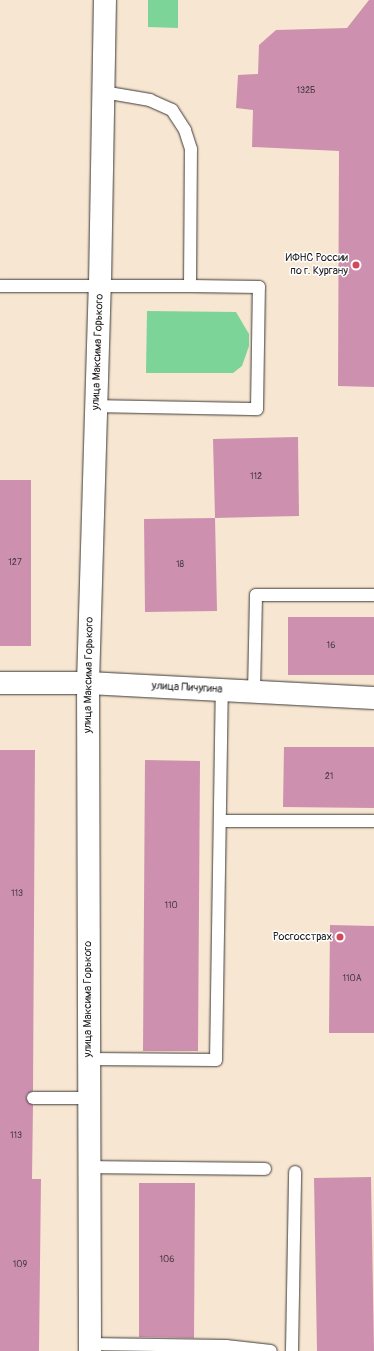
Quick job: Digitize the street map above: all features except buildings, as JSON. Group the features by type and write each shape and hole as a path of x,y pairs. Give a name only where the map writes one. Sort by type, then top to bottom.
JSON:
{"street":[{"name":"улица Максима Горького","path":"90,1347 88,1167 88,683 100,284 105,0"},
{"name":"улица Пичугина","path":"0,683 88,683 374,698"}],"lane":[{"path":"103,92 150,100 172,110 184,130 191,149 190,286"},
{"path":"0,286 100,284 259,287 257,409 96,406"},
{"path":"254,692 256,595 374,595"},
{"path":"88,1059 216,1060 222,690"},
{"path":"220,821 374,821"},
{"path":"33,1098 88,1098"},
{"path":"88,1167 265,1169"},
{"path":"292,1351 295,1172"},
{"path":"90,1347 271,1351"}],"green space":[{"path":"148,0 178,0 178,28 148,27"},
{"path":"147,311 236,312 249,334 249,346 242,366 233,373 146,373"}],"place":[{"name":"ИФНС России по г. Кургану","path":"356,265"},
{"name":"Росгосстрах","path":"340,937"}]}
